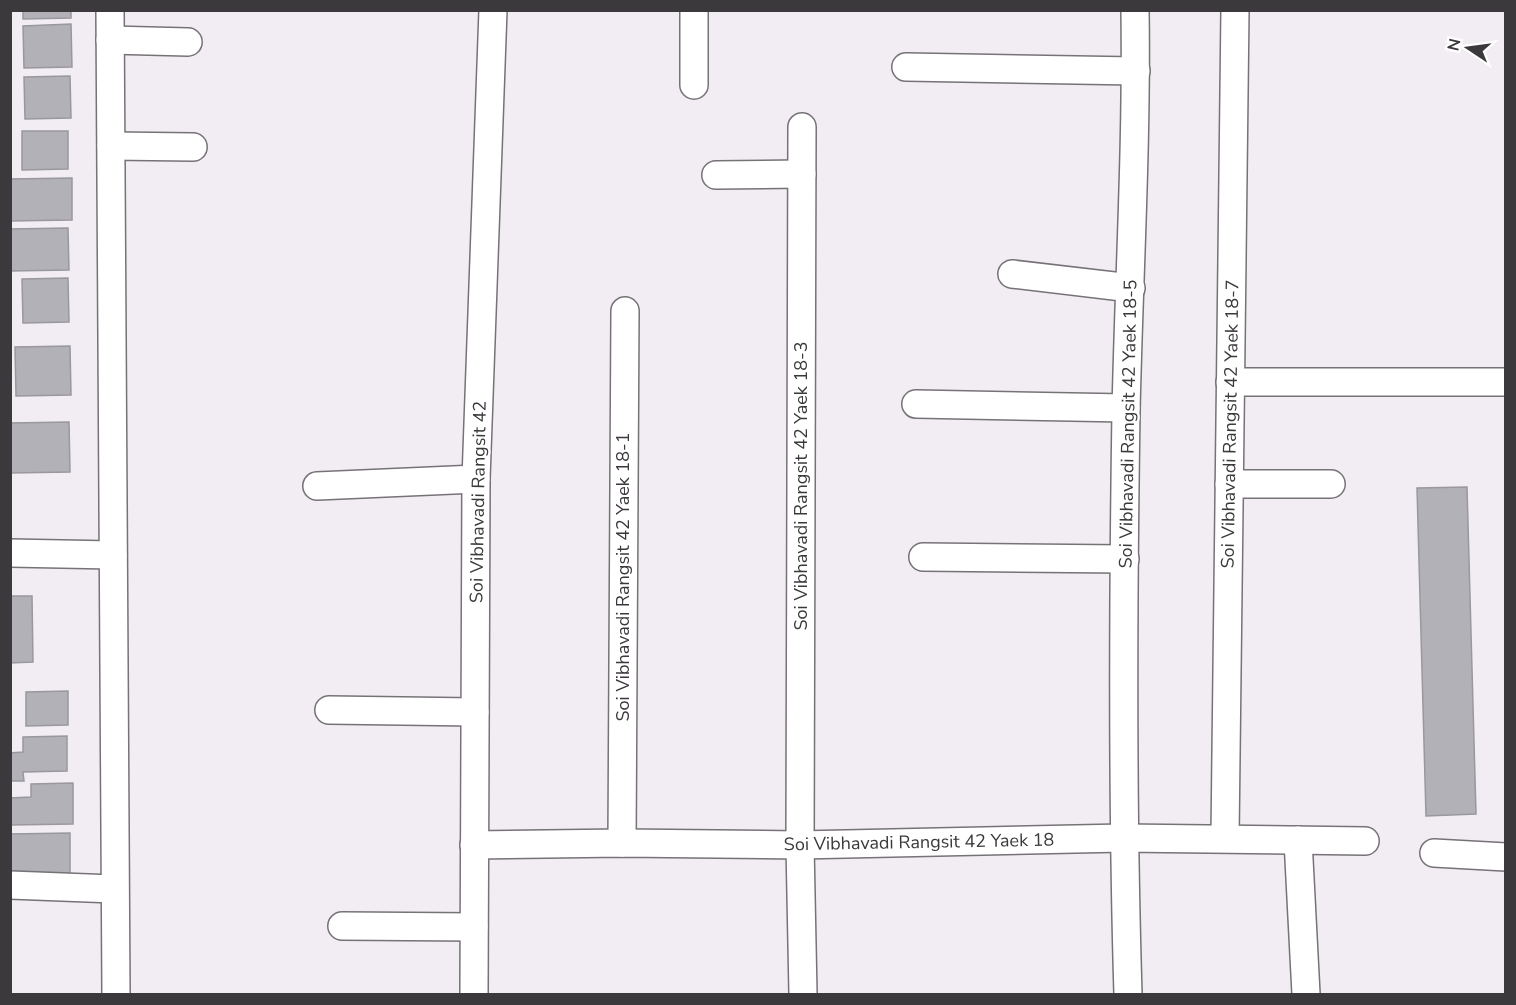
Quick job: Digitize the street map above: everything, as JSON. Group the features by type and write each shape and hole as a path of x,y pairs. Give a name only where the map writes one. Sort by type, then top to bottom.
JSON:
{"street":[{"path":"110,10 116,994"},
{"name":"Soi Vibhavadi Rangsit 42","path":"474,994 476,479 493,10"},
{"path":"694,10 694,85"},
{"name":"Soi Vibhavadi Rangsit 42 Yaek 18-5","path":"1128,994 1123,838 1126,408 1136,71 1135,10"},
{"name":"Soi Vibhavadi Rangsit 42 Yaek 18-7","path":"1225,837 1235,10"},
{"path":"110,40 188,42"},
{"path":"906,67 1136,71"},
{"name":"Soi Vibhavadi Rangsit 42 Yaek 18-3","path":"802,127 800,845 803,994"},
{"path":"111,147 193,147"},
{"path":"717,175 802,174"},
{"path":"1012,274 1131,288"},
{"name":"Soi Vibhavadi Rangsit 42 Yaek 18-1","path":"622,843 625,311"},
{"path":"1230,382 1506,382"},
{"path":"916,404 1126,408"},
{"path":"317,486 476,479"},
{"path":"1230,484 1331,484"},
{"path":"10,553 113,555"},
{"path":"923,557 1125,559"},
{"path":"329,710 476,712"},
{"name":"Soi Vibhavadi Rangsit 42 Yaek 18","path":"474,845 622,843 800,845 1225,837 1365,841"},
{"path":"1298,840 1306,994"},
{"path":"1434,853 1506,857"},
{"path":"10,885 114,889"},
{"path":"342,926 474,927"}],"building":[{"path":"23,10 71,10 71,18 23,19"},
{"path":"71,24 72,67 24,68 23,26"},
{"path":"70,76 71,118 25,119 24,77"},
{"path":"22,131 68,131 68,169 22,170"},
{"path":"72,178 72,220 10,221 10,179"},
{"path":"68,228 69,270 10,271 10,229"},
{"path":"68,278 69,322 23,323 22,279"},
{"path":"70,346 71,395 16,396 15,347"},
{"path":"69,422 70,472 10,473 10,423"},
{"path":"1467,487 1476,814 1426,816 1417,488"},
{"path":"10,596 32,596 33,662 10,663"},
{"path":"68,691 68,725 26,726 26,692"},
{"path":"67,736 67,771 23,772 24,781 10,781 10,753 23,752 23,737"},
{"path":"73,783 73,824 10,825 10,798 31,797 31,784"},
{"path":"70,833 70,879 10,880 10,834"}]}
